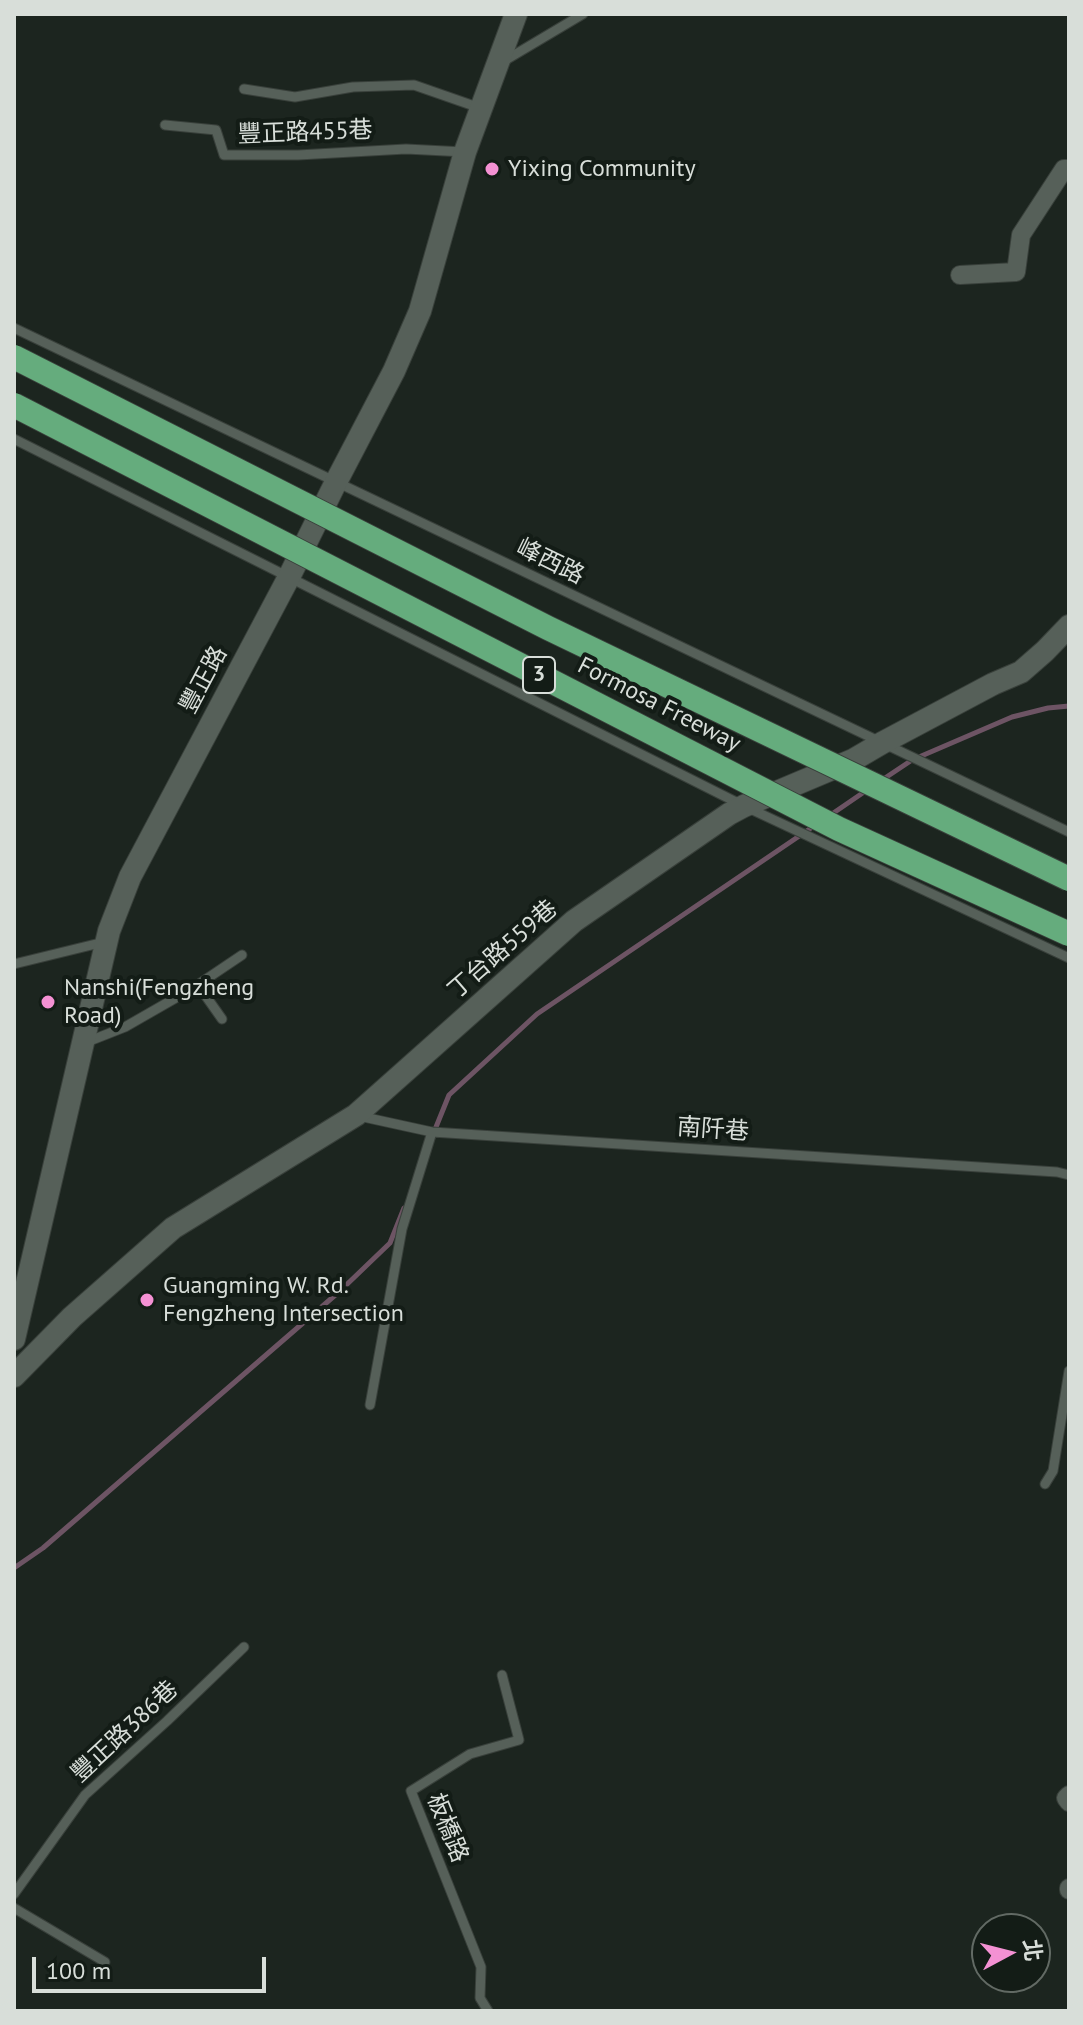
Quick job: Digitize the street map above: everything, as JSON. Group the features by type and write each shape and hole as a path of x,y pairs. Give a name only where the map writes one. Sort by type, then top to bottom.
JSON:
{"highway":[{"name":"Formosa Freeway","path":"14,357 548,628 1069,879"},
{"name":"Formosa Freeway","path":"14,405 839,829 1069,934"}],"street":[{"name":"豐正路","path":"14,1339 109,931 130,877 394,371 420,311 465,152 516,14"},
{"path":"960,275 1016,272 1021,235 1064,169 1069,169"},
{"name":"丁台路559巷","path":"14,1376 72,1317 173,1228 356,1115 574,921 744,806 853,760 1021,672 1069,626"},
{"path":"1069,1795 1066,1798 1069,1802"}],"lane":[{"path":"498,65 583,14"},
{"path":"244,89 295,97 353,87 414,85 480,108"},
{"name":"豐正路455巷","path":"165,125 216,130 224,155 298,155 406,149 465,152"},
{"name":"峰西路","path":"14,328 1069,832"},
{"path":"14,439 744,806 1069,958"},
{"path":"14,964 107,942"},
{"path":"84,1043 125,1027 198,985 242,955"},
{"path":"198,985 222,1019"},
{"name":"南阡巷","path":"356,1115 432,1132 870,1159 1069,1175"},
{"path":"370,1405 402,1229 432,1132"},
{"path":"1045,1484 1053,1471 1069,1371"},
{"name":"豐正路386巷","path":"14,1894 85,1795 244,1647"},
{"name":"板橋路","path":"488,2011 480,1998 481,1967 411,1791 470,1754 519,1740 502,1675"},
{"path":"14,1908 105,1962"}],"waterway":[{"path":"882,780 912,760 1012,717 1069,706"},
{"path":"829,816 867,790"},
{"path":"434,1132 449,1095 537,1014 814,826"},
{"path":"14,1568 43,1548 340,1291 390,1243 404,1208"}],"place":[{"name":"Yixing Community","path":"492,169"},
{"name":"Nanshi(Fengzheng Road)","path":"48,1002"},
{"name":"Guangming W. Rd. Fengzheng Intersection","path":"147,1300"}]}
